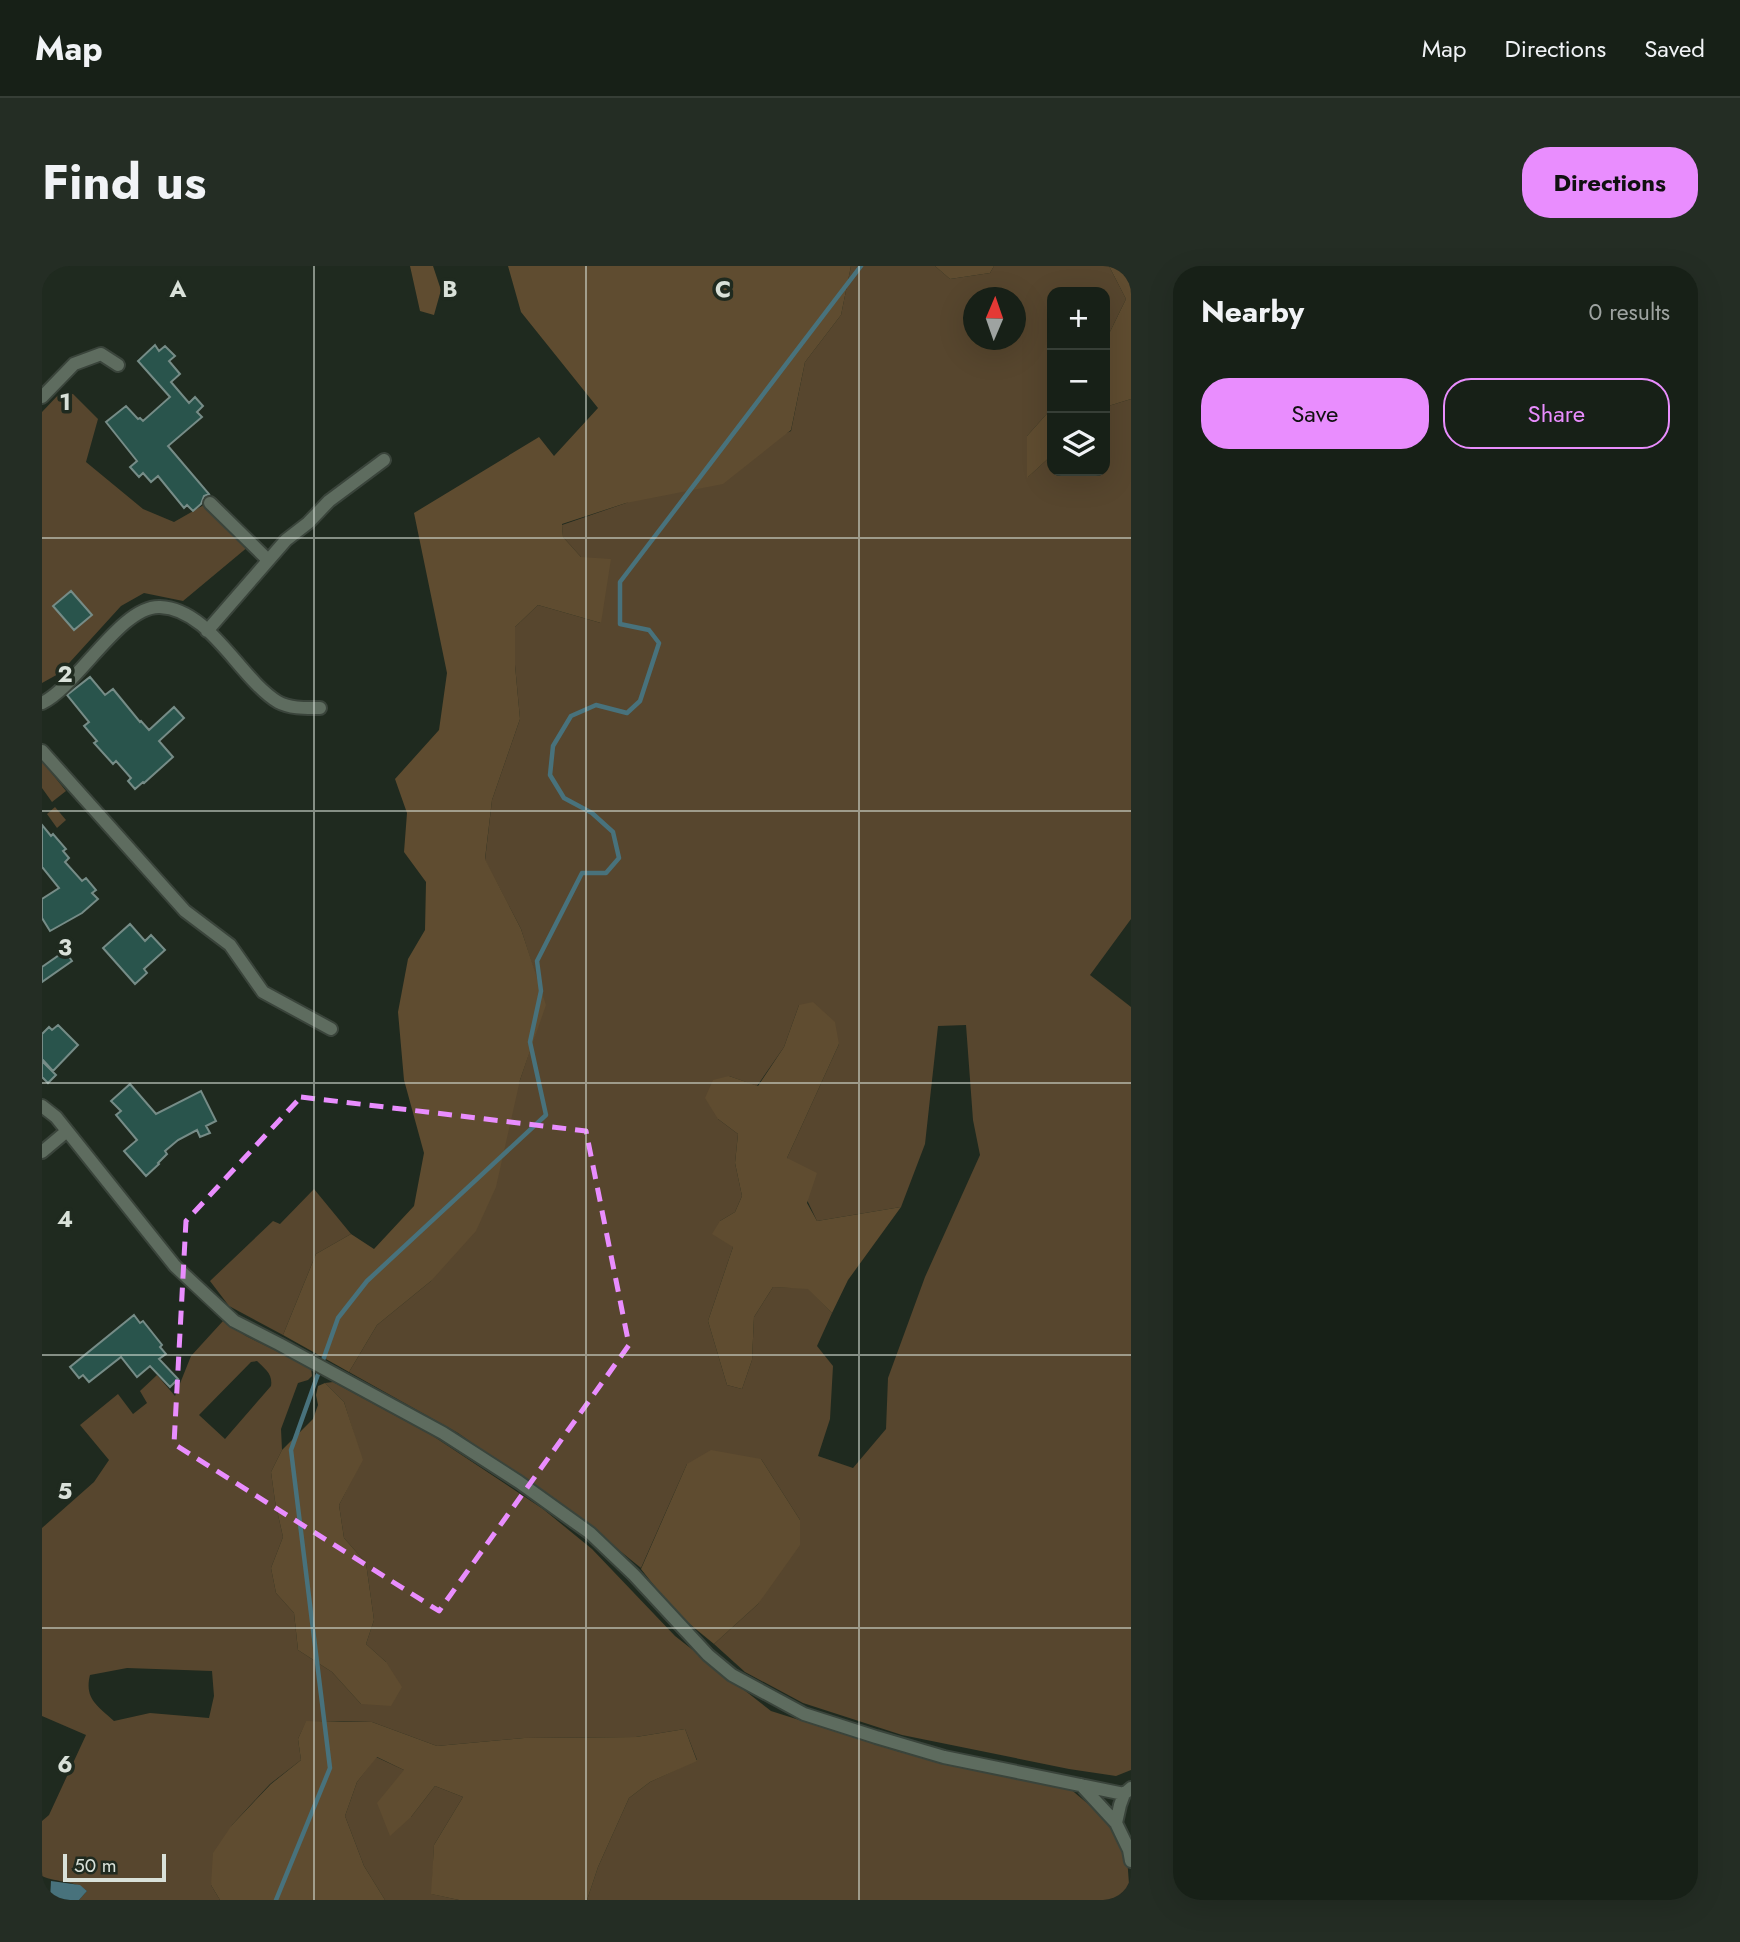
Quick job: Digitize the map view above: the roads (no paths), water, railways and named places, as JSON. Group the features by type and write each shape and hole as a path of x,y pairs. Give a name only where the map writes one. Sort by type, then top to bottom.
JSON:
{"street":[{"path":"42,397 74,364 101,354 118,365"},
{"path":"207,631 286,540 308,523 329,501 384,460"},
{"path":"210,503 268,560"},
{"path":"42,703 50,699 121,627 146,608 157,606 178,611 194,620 242,666 256,684 280,703 299,708 320,708"},
{"path":"42,751 185,911 230,945 263,992 331,1029"},
{"path":"42,1106 56,1117 175,1266 233,1321 443,1433 590,1532 708,1655 732,1675 804,1714 944,1757 1082,1785 1128,1791 1116,1823"},
{"path":"42,1152 67,1132"},
{"path":"1082,1785 1116,1823 1129,1850 1131,1861"}],"water":[{"path":"51,1881 80,1885 87,1891 79,1900 50,1900"}],"waterway":[{"path":"276,1900 330,1768 291,1450 338,1318 367,1281 546,1115 530,1042 541,991 537,961 582,873 606,873 619,858 613,832 592,813 564,798 550,775 553,746 571,716 596,705 627,713 640,701 659,643 649,630 620,624 620,582 861,266"}]}
